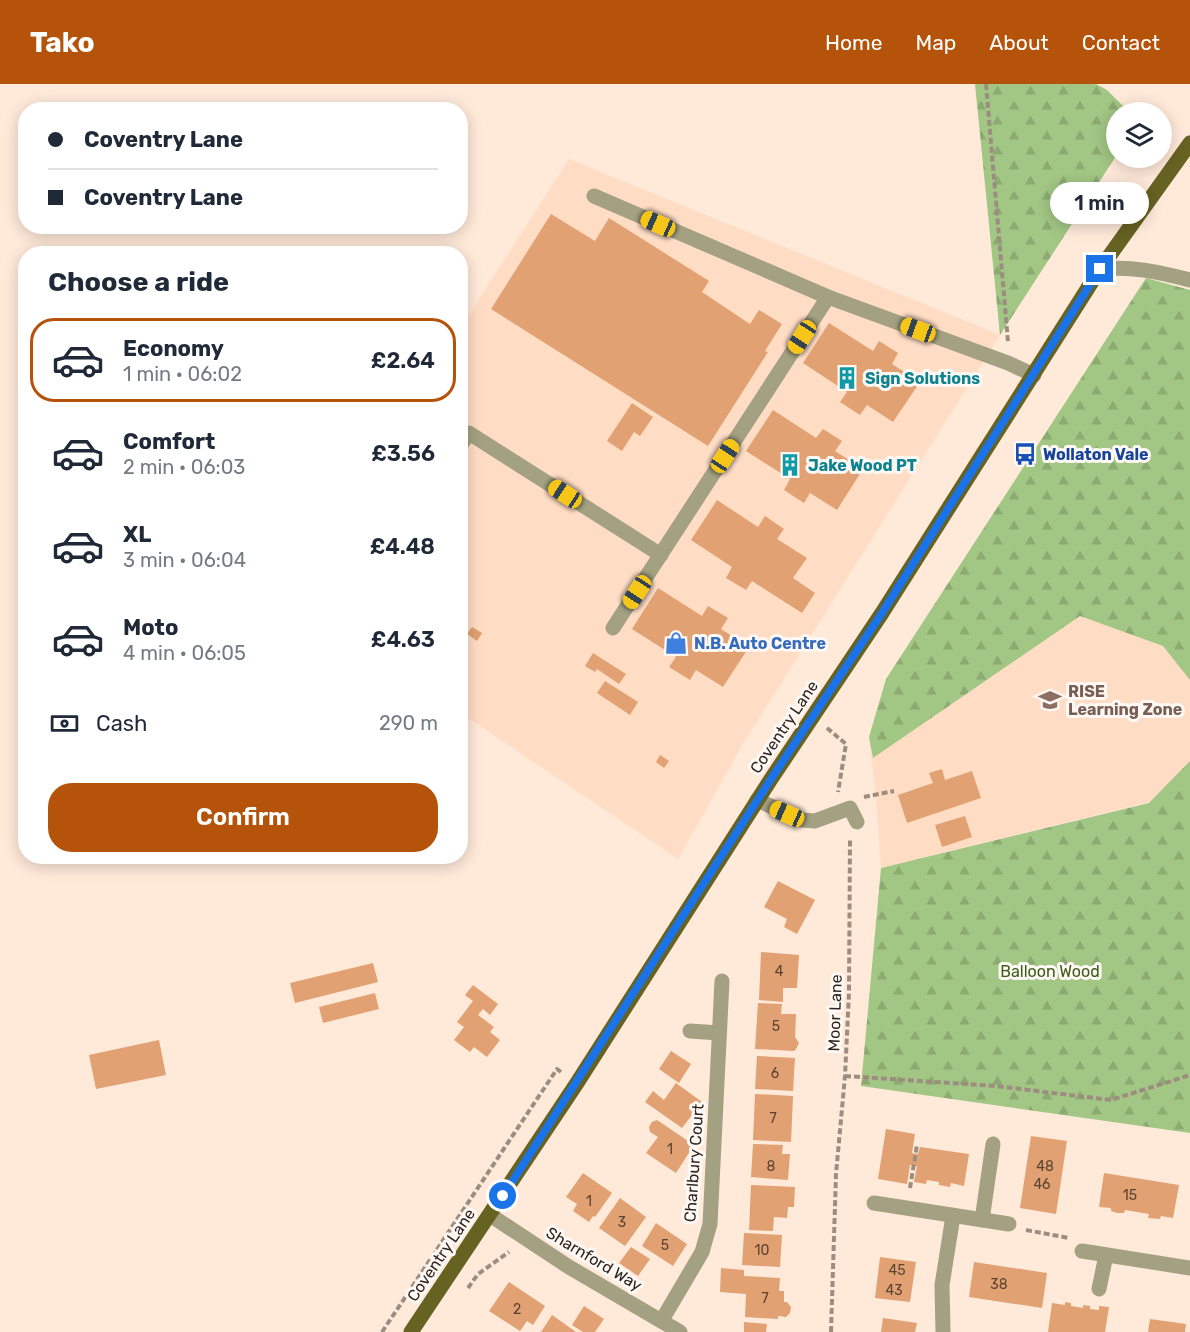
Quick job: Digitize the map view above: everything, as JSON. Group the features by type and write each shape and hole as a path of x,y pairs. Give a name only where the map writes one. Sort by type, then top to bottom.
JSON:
{"main road":[{"name":"Coventry Lane","path":"411,1332 490,1215 757,800 882,613 1100,269 1190,143"}],"street":[{"path":"594,196 828,297 1008,363 1034,375"},
{"path":"1100,269 1124,267 1190,280"},
{"path":"614,628 828,297"},
{"path":"468,434 661,555"},
{"path":"757,800 802,820 815,821 834,814 853,815"},
{"name":"Charlbury Court","path":"662,1320 702,1252 710,1224 722,981"},
{"path":"690,1031 720,1033"},
{"path":"982,1220 993,1144"},
{"path":"874,1203 1009,1224"},
{"name":"Sharnford Way","path":"490,1215 569,1267 680,1332"},
{"path":"943,1332 942,1285 953,1216"},
{"path":"1082,1251 1190,1268"},
{"path":"1099,1289 1106,1255"}],"path":[{"path":"986,84 1008,344"},
{"path":"813,717 846,744 834,814"},
{"path":"853,815 863,797 894,791"},
{"name":"Moor Lane","path":"831,1332 836,1174 845,1076 849,993 851,875 850,834 834,814"},
{"path":"382,1332 557,1069"},
{"path":"845,1076 996,1086 1111,1100 1190,1076"},
{"path":"913,1210 917,1145"},
{"path":"1009,1224 1013,1228 1073,1238 1082,1251"},
{"path":"466,1290 478,1274 514,1248 533,1243"}],"shaded area":[{"path":"569,159 1000,335 741,747 678,859 468,718 468,317"},
{"name":"RISE Learning Zone","path":"1128,546 1190,633 1190,783 1149,802 881,868 869,737"}],"green space":[{"path":"975,84 1096,84 1107,90 1119,102 1106,102 1106,168 1108,168 1000,335"},
{"path":"1146,278 1190,290 1190,680 1163,646 1080,616 873,758 869,737 886,679"},
{"name":"Balloon Wood","path":"1190,761 1190,1133 861,1086 881,868 1149,803"}],"building":[{"path":"551,214 595,241 609,218 709,281 702,292 750,324 759,310 782,324 765,351 768,352 708,446 491,309"},
{"path":"829,323 873,351 879,341 898,353 892,364 920,382 893,422 867,405 860,415 840,402 847,392 803,363"},
{"path":"632,403 653,417 640,436 634,432 622,451 607,441"},
{"path":"773,410 816,438 823,429 842,441 835,451 863,469 837,510 810,493 804,503 784,490 790,479 746,451"},
{"path":"717,500 758,527 765,516 784,529 777,539 807,558 793,578 815,593 802,613 752,581 746,590 726,578 732,567 691,540"},
{"path":"658,588 702,616 708,606 728,618 721,629 749,647 723,687 696,670 690,680 669,667 676,657 632,629"},
{"path":"472,627 482,633 477,641 468,633"},
{"path":"593,653 626,674 619,684 597,669 595,672 585,666"},
{"path":"605,681 638,702 630,715 597,693"},
{"path":"660,755 669,761 664,768 656,762"},
{"path":"942,769 945,780 972,771 981,798 907,823 898,795 933,783 929,773"},
{"path":"965,816 972,837 942,847 935,825"},
{"path":"778,881 815,900 797,934 784,927 787,919 764,907"},
{"path":"761,952 799,955 797,988 783,988 783,1002 759,1000"},
{"path":"373,963 378,982 295,1003 290,983"},
{"path":"473,985 498,1004 490,1015 483,1009 478,1015 494,1027 490,1032 500,1040 487,1057 474,1047 470,1052 454,1040 464,1027 457,1022 473,1001 465,995"},
{"path":"375,993 379,1009 323,1023 319,1007"},
{"path":"758,1003 782,1004 781,1014 796,1014 795,1037 799,1043 794,1051 755,1049"},
{"path":"159,1040 166,1075 96,1089 89,1055"},
{"path":"671,1051 691,1064 679,1083 659,1069"},
{"path":"757,1056 795,1058 793,1091 755,1089"},
{"path":"676,1083 702,1102 682,1128 645,1102 653,1091 664,1100"},
{"path":"755,1094 793,1096 791,1142 753,1140"},
{"path":"657,1120 694,1145 676,1173 646,1153 658,1137 650,1132 649,1127"},
{"path":"886,1129 915,1134 912,1153 918,1154 920,1147 969,1154 964,1186 951,1183 950,1187 927,1180 926,1184 914,1182 917,1166 910,1165 907,1184 878,1179"},
{"path":"1031,1136 1067,1141 1056,1214 1020,1208"},
{"path":"753,1144 783,1145 782,1154 790,1154 788,1180 751,1177"},
{"path":"583,1173 612,1193 589,1222 573,1211 577,1204 566,1197"},
{"path":"1104,1173 1179,1185 1173,1218 1161,1216 1160,1219 1148,1218 1149,1214 1125,1210 1124,1213 1117,1213 1111,1211 1111,1208 1099,1207"},
{"path":"751,1185 795,1187 794,1207 788,1207 787,1218 774,1217 773,1231 749,1230"},
{"path":"620,1198 646,1217 625,1246 599,1228"},
{"path":"656,1223 687,1244 673,1266 642,1246"},
{"path":"744,1233 782,1235 780,1267 742,1265"},
{"path":"631,1247 650,1259 638,1276 619,1263"},
{"path":"880,1257 916,1262 910,1302 875,1298"},
{"path":"974,1262 1047,1273 1042,1308 969,1297"},
{"path":"721,1268 744,1270 744,1276 780,1278 779,1291 784,1291 784,1302 791,1307 790,1313 786,1317 778,1316 778,1319 745,1317 746,1294 720,1292"},
{"path":"509,1282 545,1306 533,1325 527,1321 520,1331 489,1311"},
{"path":"1065,1302 1071,1303 1071,1306 1083,1308 1083,1305 1090,1306 1090,1309 1099,1310 1099,1306 1109,1307 1105,1332 1048,1332 1052,1303 1065,1305"},
{"path":"584,1306 604,1319 595,1332 583,1332 572,1325"},
{"path":"552,1315 576,1332 541,1332"},
{"path":"883,1318 917,1323 915,1332 881,1332"},
{"path":"1150,1319 1186,1324 1185,1332 1148,1332"},
{"path":"744,1322 767,1324 766,1332 744,1332"}],"place":[{"name":"Sign Solutions","path":"847,378"},
{"name":"Wollaton Vale","path":"1025,454"},
{"name":"Jake Wood PT","path":"790,465"},
{"name":"N.B. Auto Centre","path":"676,643"},
{"name":"RISE Learning Zone","path":"1050,700"}],"route":[{"path":"503,1196 771,779 882,613 1100,269"}]}
